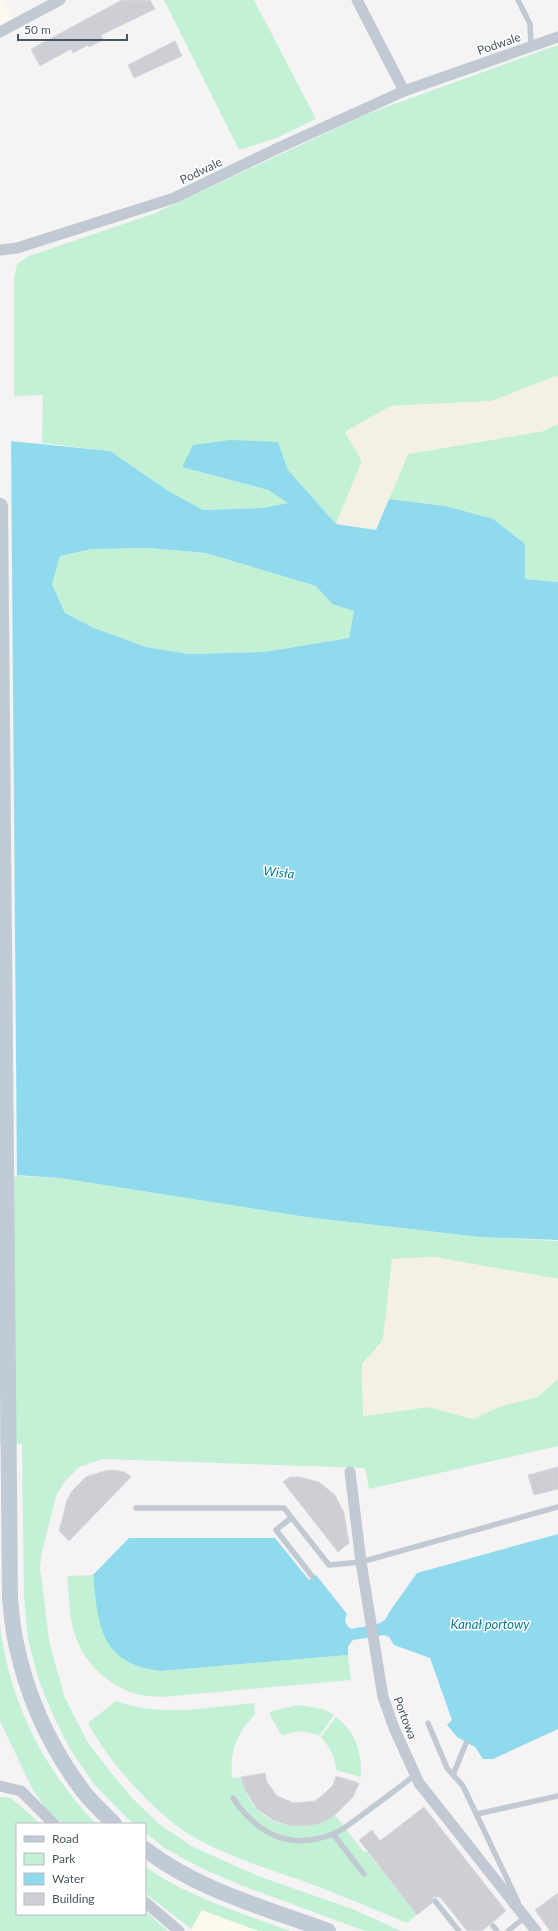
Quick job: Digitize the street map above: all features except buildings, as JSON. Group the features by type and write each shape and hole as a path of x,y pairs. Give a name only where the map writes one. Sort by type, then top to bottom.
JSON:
{"main road":[{"path":"0,506 10,1598 15,1641 25,1682 40,1718 58,1756 84,1792 113,1823"},
{"path":"146,1850 156,1858 193,1879 233,1896 328,1931"}],"street":[{"path":"0,32 60,0"},
{"path":"357,0 404,91"},
{"name":"Podwale","path":"0,250 18,248 174,198 276,149 404,91 558,37"},
{"name":"Portowa","path":"350,1472 360,1562 384,1697 394,1728 415,1776 536,1931"},
{"path":"0,1786 21,1791 53,1823"},
{"path":"146,1903 179,1931"}],"lane":[{"path":"518,0 530,24 532,47"},
{"path":"136,1508 284,1508 329,1565 360,1562 558,1507"},
{"path":"291,1518 276,1530 312,1576"},
{"path":"428,1723 447,1768 463,1786 525,1917 508,1931"},
{"path":"453,1775 466,1743"},
{"path":"233,1798 250,1820 273,1835 286,1839 302,1840 333,1834 345,1828 415,1776"},
{"path":"477,1814 558,1796"},
{"path":"333,1834 364,1874"},
{"path":"435,1901 459,1931"}],"shaded area":[{"path":"0,0 3,0 13,20 0,27"},
{"path":"202,1910 259,1931 193,1931 191,1929"}],"green space":[{"path":"164,0 254,0 316,119 276,138 239,150"},
{"path":"558,45 558,377 556,376 492,401 391,406 345,432 362,461 336,524 288,470 278,442 193,445 182,467 268,490 288,503 263,508 203,510 170,492 110,451 42,443 43,395 14,396 14,280 17,264 29,256 153,214 367,114"},
{"path":"558,424 558,582 525,579 525,544 445,506 389,499 408,454 543,431"},
{"path":"149,548 206,553 316,586 332,604 354,611 349,638 264,652 189,654 146,647 94,628 65,613 52,584 60,556 92,549"},
{"path":"0,1175 60,1178 306,1217 480,1237 558,1241 558,1279 434,1257 392,1259 383,1340 362,1365 363,1416 428,1407 473,1419 501,1406 537,1397 558,1379 558,1446 369,1489 365,1468 103,1459 79,1467 65,1481 56,1496 42,1552 40,1567 49,1639 65,1698 87,1741 133,1799 159,1824 193,1847 258,1876 355,1910 401,1931 365,1931 238,1884 199,1867 163,1847 146,1833 146,1823 133,1823 94,1784 70,1749 52,1713 38,1678 28,1639 24,1597 22,1444 0,1444"},
{"path":"93,1575 98,1609 102,1625 108,1639 116,1651 127,1660 142,1667 161,1671 348,1655 351,1680 161,1697 139,1695 125,1690 114,1684 96,1669 88,1660 76,1639 70,1609 67,1576"},
{"path":"0,1623 4,1651 11,1679 31,1731 44,1756 60,1780 77,1803 95,1823 62,1823 45,1808 32,1788 0,1721"},
{"path":"116,1701 150,1709 167,1710 202,1709 254,1703 255,1714 243,1729 233,1751 232,1778 241,1777 252,1803 269,1819 280,1823 291,1826 302,1826 314,1824 335,1815 363,1851 367,1852 417,1915 407,1923 306,1882 238,1858 199,1840 184,1831 136,1789 97,1739 88,1723"},
{"path":"299,1705 323,1709 334,1715 319,1736 300,1732 282,1736 269,1713 279,1709"},
{"path":"336,1717 343,1723 353,1736 359,1751 361,1777 336,1770 332,1752 321,1737"},
{"path":"0,1797 11,1798 40,1823 16,1823 16,1915 146,1915 146,1912 168,1931 0,1931"},
{"path":"146,1867 177,1886 195,1895 290,1931 259,1931 202,1910 191,1929 146,1894"}],"sand":[{"path":"556,376 558,377 558,424 544,431 408,454 376,530 336,524 362,461 345,432 391,406 492,401"},
{"path":"434,1257 558,1279 558,1379 537,1397 501,1406 473,1419 428,1407 363,1416 362,1364 383,1340 392,1259"}],"water":[{"name":"Wisła","path":"0,440 110,451 170,492 203,510 263,508 288,503 268,490 182,467 193,445 230,440 278,442 288,470 336,524 376,530 389,499 445,506 493,519 525,544 525,579 558,582 558,1240 480,1237 306,1217 60,1178 0,1174","holes":["149,548 206,553 316,586 332,604 354,611 349,638 264,652 189,654 146,647 94,628 65,613 52,584 60,556 92,549"]},
{"name":"Kanał portowy","path":"558,1534 558,1729 493,1759 483,1759 475,1747 457,1737 447,1725 452,1720 430,1658 394,1645 389,1637 384,1635 353,1640 348,1646 348,1655 161,1671 141,1667 125,1660 114,1651 106,1639 97,1610 93,1575 129,1538 275,1538 309,1580 316,1575 347,1614 347,1626 351,1629 378,1624 386,1618 417,1573"}],"pier":[{"path":"0,438 11,439 17,1177 0,1176"}]}
